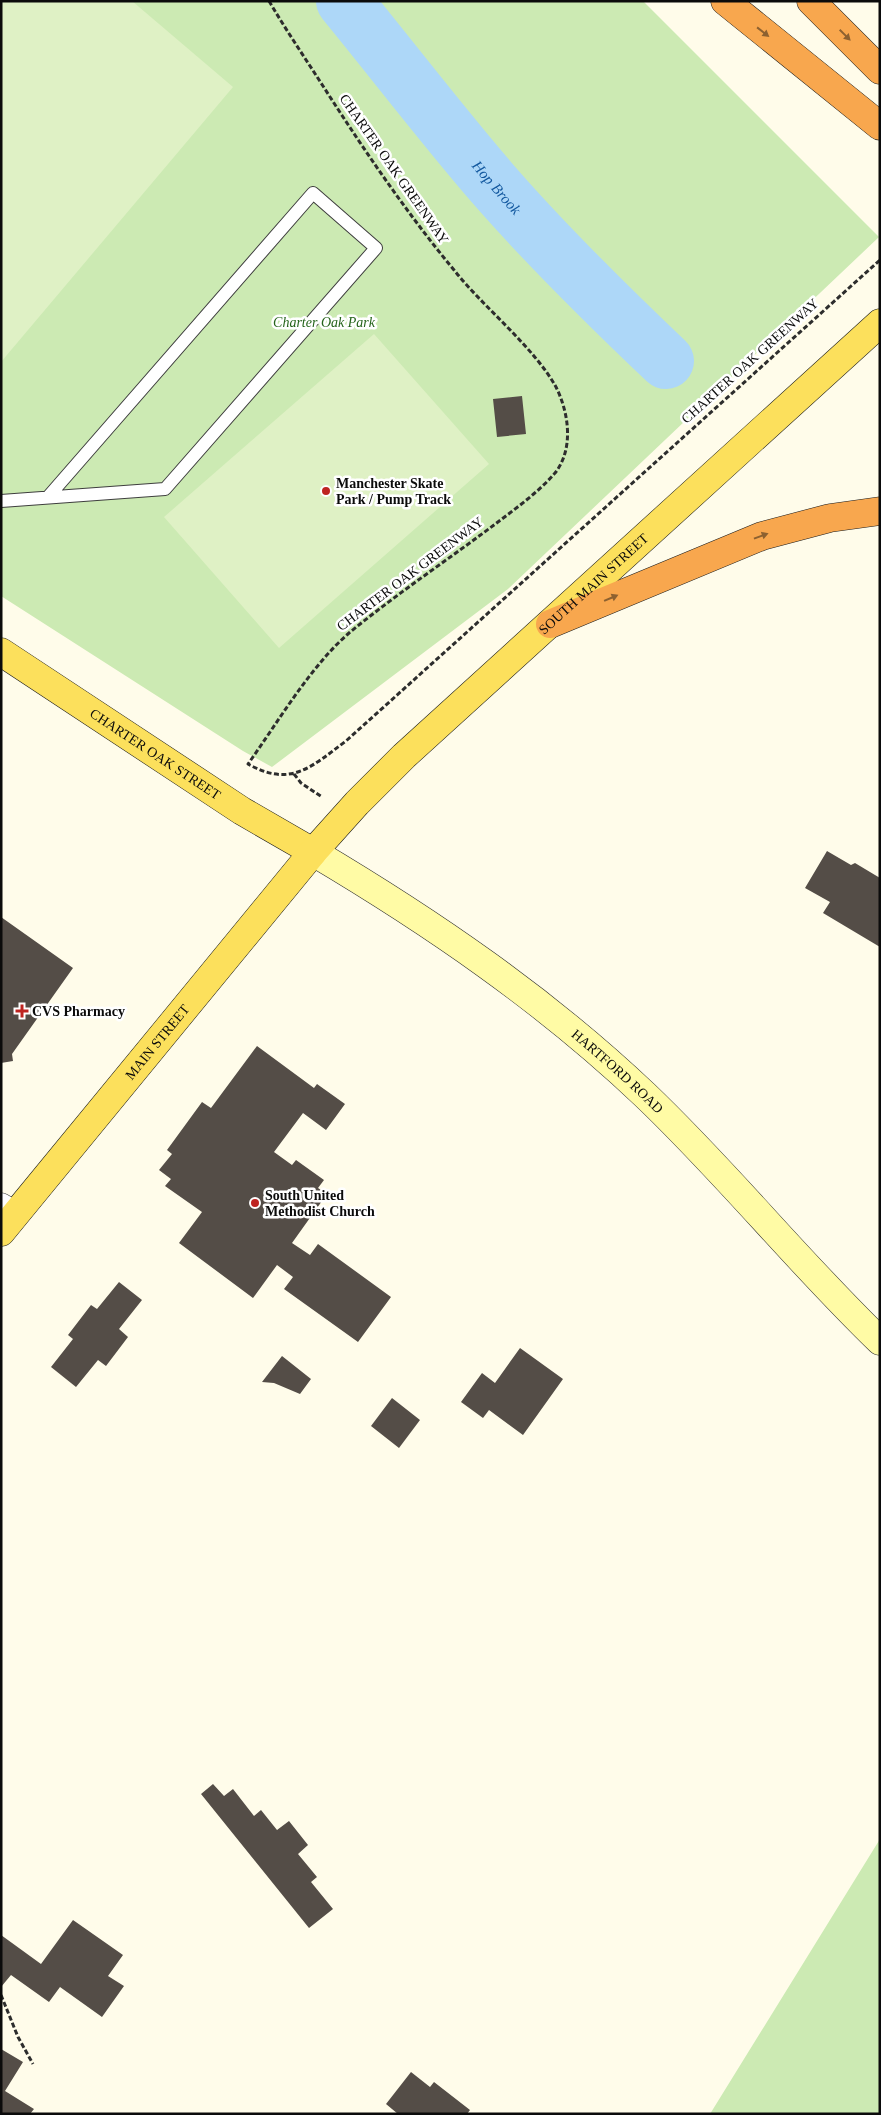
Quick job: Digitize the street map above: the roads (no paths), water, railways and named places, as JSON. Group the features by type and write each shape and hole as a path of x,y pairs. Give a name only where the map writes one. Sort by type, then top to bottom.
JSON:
{"highway":[{"path":"725,1 880,126"},
{"path":"810,1 880,70"},
{"path":"550,624 762,536 830,518 880,511"}],"main road":[{"name":"SOUTH MAIN STREET","path":"313,852 404,756 880,323"},
{"name":"CHARTER OAK STREET","path":"1,652 234,806 313,852"},
{"name":"MAIN STREET","path":"6,1217 313,852"},
{"name":"HARTFORD ROAD","path":"313,852 374,888 458,944 507,978 587,1042 684,1132 880,1341"}],"lane":[{"path":"1,500 48,497 165,489 376,248 313,193 48,497"}],"waterway":[{"name":"Hop Brook","path":"344,1 455,139 513,207 577,274 666,361"}],"place":[{"name":"Manchester Skate Park / Pump Track","path":"326,491"},
{"name":"CVS Pharmacy","path":"22,1011"},
{"name":"South United Methodist Church","path":"255,1203"}],"park label":[{"name":"Charter Oak Park","path":"324,322"}]}
